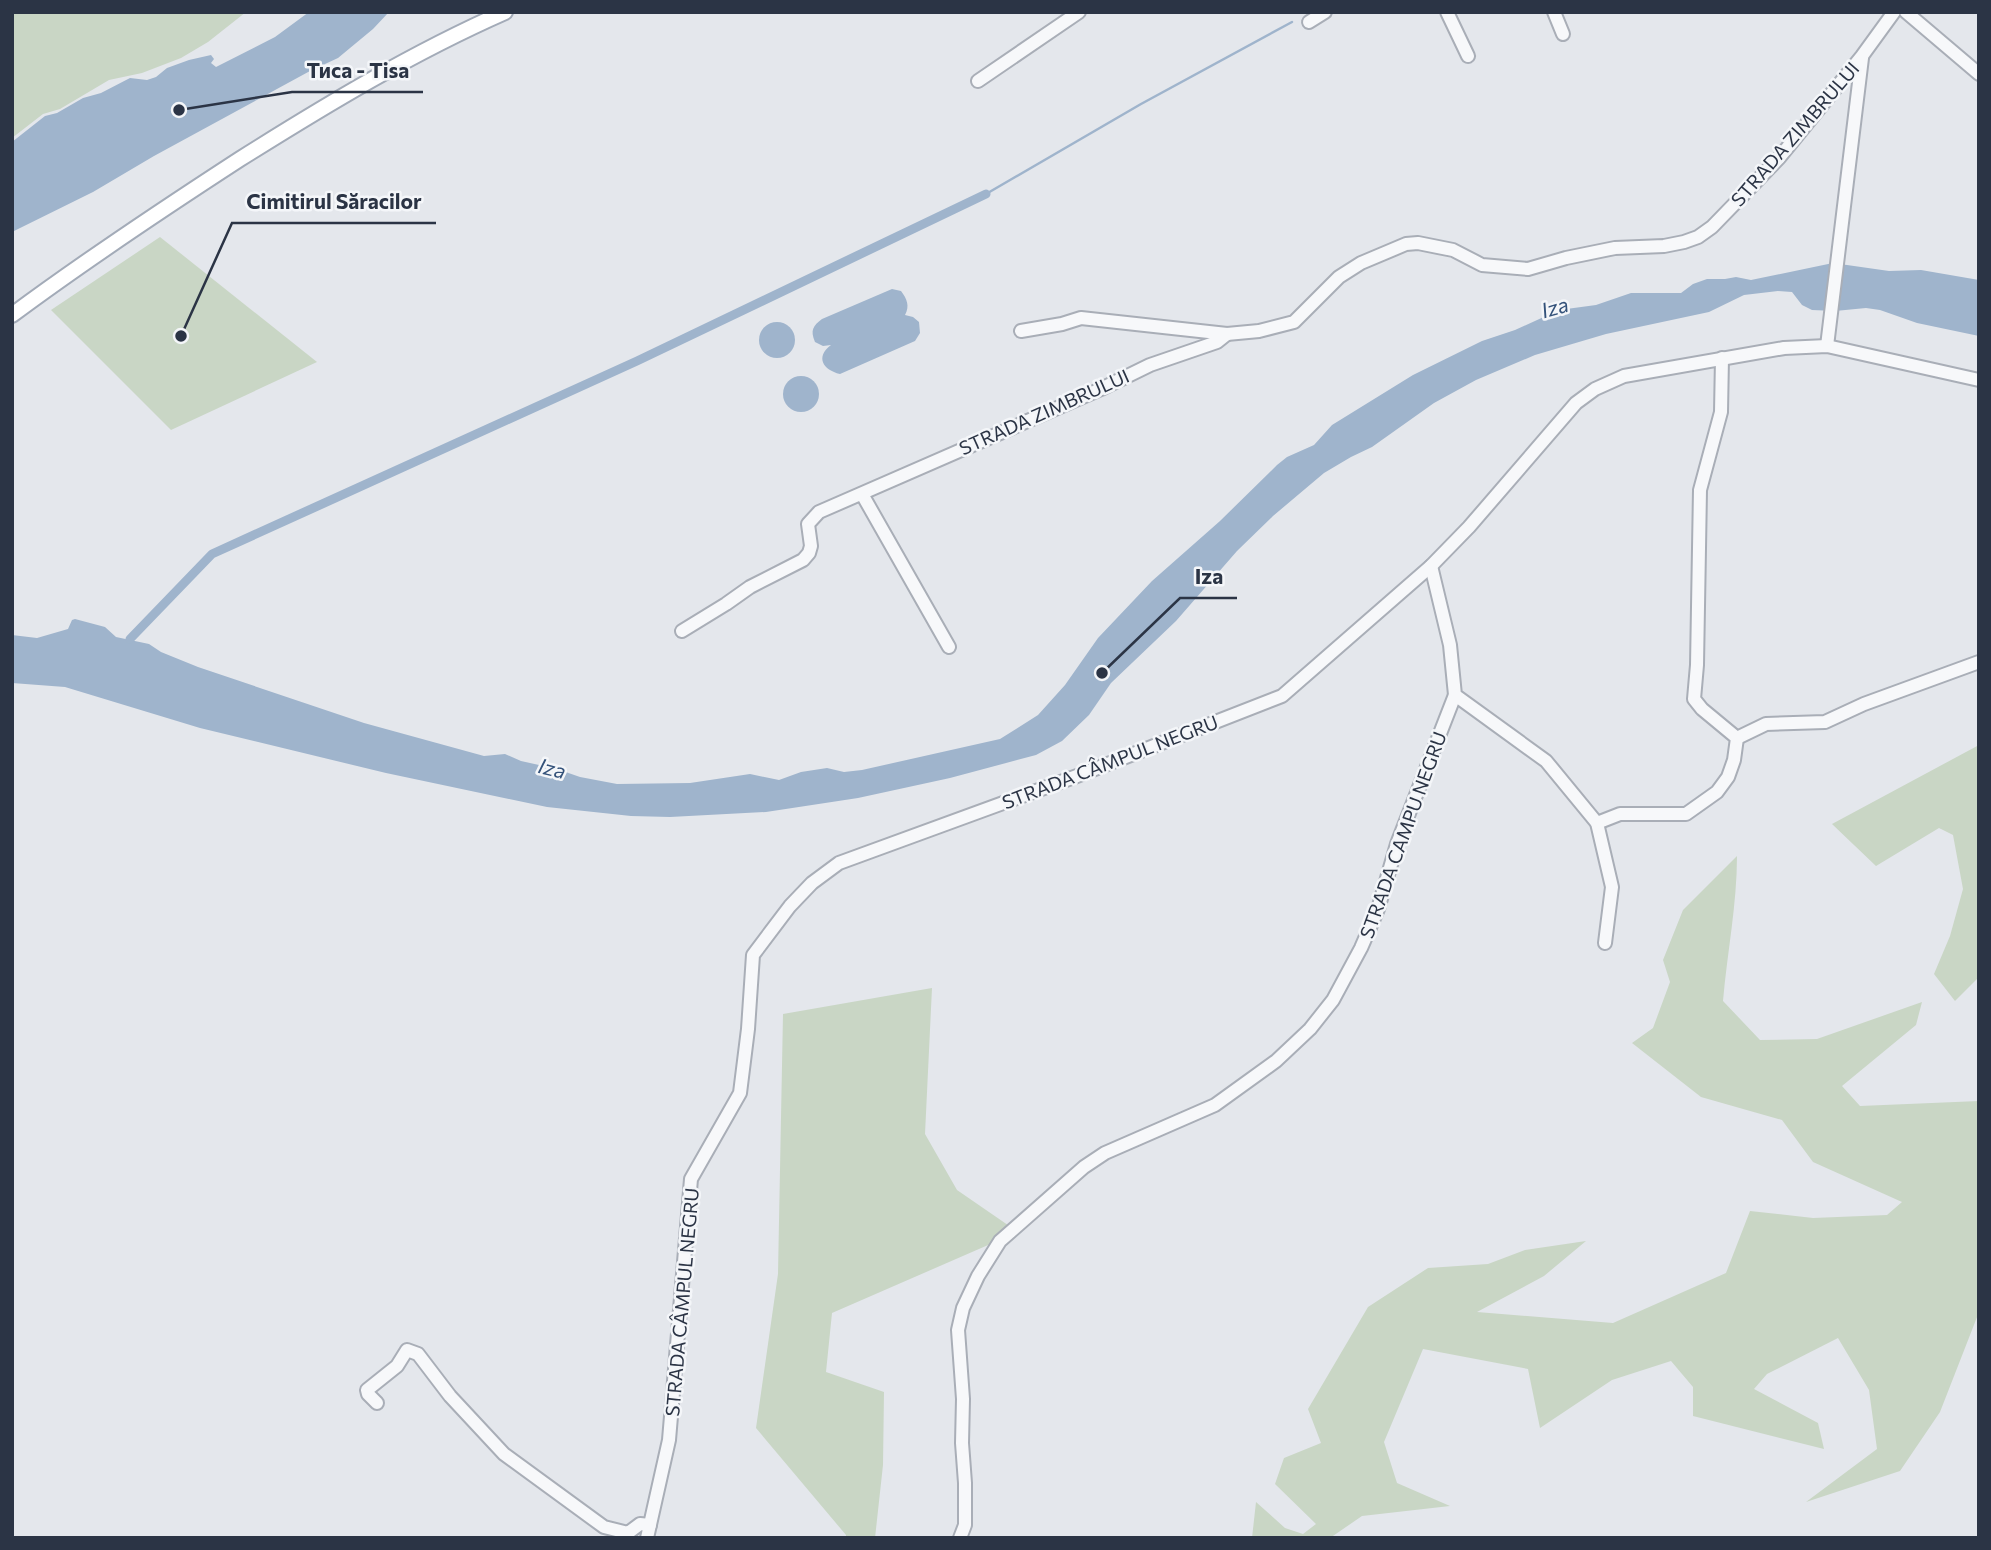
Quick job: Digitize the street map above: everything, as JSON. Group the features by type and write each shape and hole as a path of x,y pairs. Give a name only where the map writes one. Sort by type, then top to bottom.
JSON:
{"main road":[{"path":"12,315 141,224 304,118 448,38 505,12"}],"street":[{"path":"978,81 1079,12"},
{"path":"1310,22 1325,12"},
{"path":"1447,12 1468,56"},
{"path":"1554,12 1563,34"},
{"name":"STRADA ZIMBRULUI","path":"1021,331 1082,318 1227,334 1269,329 1294,322 1339,277 1361,263 1406,244 1418,243 1446,248 1482,265 1528,269 1603,250 1673,245 1698,237 1722,218 1779,159 1894,12"},
{"path":"1906,12 1979,74"},
{"name":"STRADA ZIMBRULUI","path":"1827,346 1862,56"},
{"name":"STRADA ZIMBRULUI","path":"681,631 750,587 803,561 811,546 808,524 819,512 1150,365 1217,342 1227,334"},
{"name":"STRADA CÂMPUL NEGRU","path":"649,1531 670,1440 691,1179 740,1093 753,955 790,906 812,883 839,863 1077,776 1282,696 1431,566 1469,527 1569,410 1589,393 1625,376 1784,348 1827,346 1979,380"},
{"path":"1722,358 1721,412 1700,491 1694,699 1737,738"},
{"path":"862,494 949,647"},
{"name":"STRADA CAMPU NEGRU","path":"960,1538 965,1525 965,1483 958,1330 963,1307 1000,1241 1084,1167 1105,1153 1215,1105 1276,1061 1310,1029 1333,1000 1361,948 1378,909 1397,844 1455,695 1450,645 1431,566"},
{"path":"1737,738 1766,724 1825,722 1864,704 1979,662"},
{"path":"1455,695 1546,761 1597,822 1612,887 1605,943"},
{"path":"1597,822 1620,814 1686,814 1717,792 1728,777 1737,738"},
{"path":"377,1403 368,1394 368,1390 397,1366 407,1350 412,1351 418,1354 450,1396 490,1440 528,1473 604,1527 628,1533 640,1524 649,1531"}],"green space":[{"path":"12,12 246,12 208,42 181,58 142,73 109,80 60,109 43,114 12,138"},
{"path":"160,237 317,362 171,430 51,310"},
{"path":"1979,745 1979,977 1955,1001 1934,974 1950,936 1963,889 1953,835 1939,828 1876,866 1832,824"},
{"path":"1737,856 1734,911 1723,1001 1760,1040 1817,1039 1922,1002 1916,1025 1842,1086 1860,1106 1979,1101 1979,1312 1940,1412 1900,1471 1806,1502 1877,1449 1869,1390 1838,1338 1767,1374 1754,1389 1818,1423 1824,1449 1693,1416 1693,1387 1671,1361 1612,1380 1540,1428 1528,1369 1423,1349 1384,1442 1397,1483 1450,1506 1362,1516 1330,1538 1252,1538 1256,1502 1285,1528 1303,1534 1316,1524 1275,1484 1284,1458 1321,1443 1308,1409 1368,1307 1428,1268 1488,1264 1525,1250 1586,1241 1544,1276 1477,1312 1613,1323 1726,1273 1750,1211 1813,1218 1887,1215 1902,1202 1813,1162 1782,1120 1701,1097 1632,1043 1653,1028 1670,982 1663,960 1683,910"},
{"path":"932,988 925,1134 957,1190 1018,1232 832,1313 826,1372 884,1392 883,1465 875,1538 846,1538 756,1428 778,1274 783,1014"}],"water":[{"path":"309,12 389,12 338,58 154,156 93,192 12,232 12,142 45,116 57,113 83,98 101,93 130,78 147,80 167,68 189,60 211,55 214,59 211,63 216,67 275,37"},
{"path":"1833,263 1889,271 1921,270 1979,280 1979,336 1917,323 1880,310 1812,310 1802,305 1792,292 1778,291 1744,295 1709,312 1606,334 1535,355 1476,380 1434,403 1372,447 1324,473 1273,516 1237,551 1176,621 1111,683 1089,715 1062,741 1036,755 950,778 858,798 766,812 670,817 631,816 547,807 386,773 200,728 65,687 12,683 12,635 37,638 68,629 75,619 105,627 116,637 149,644 161,652 198,667 364,723 484,756 505,754 580,777 617,784 690,783 750,774 779,780 801,772 827,768 844,772 862,770 1000,739 1038,715 1065,685 1098,638 1152,581 1220,521 1277,465 1287,457 1314,445 1332,425 1413,375 1482,341 1515,330 1559,310 1596,305 1631,293 1681,293 1693,284 1707,279 1736,277 1751,280"},
{"path":"892,289 901,291 905,297 908,306 905,315 919,322 920,333 915,341 840,374 825,366 823,354 831,345 823,346 815,342 815,326 822,319"},
{"path":"777,322 790,327 795,340 790,353 777,358 764,353 759,340 764,327"},
{"path":"801,376 814,381 819,394 814,407 801,412 788,407 783,394 788,381"}],"waterway":[{"path":"986,194 1141,104 1292,22"},
{"path":"130,639 212,554 637,361 986,194"}],"place":[{"name":"Тиса - Tisa","path":"179,110"},
{"name":"Cimitirul Săracilor","path":"181,336"},
{"name":"Iza","path":"1102,673"}]}
